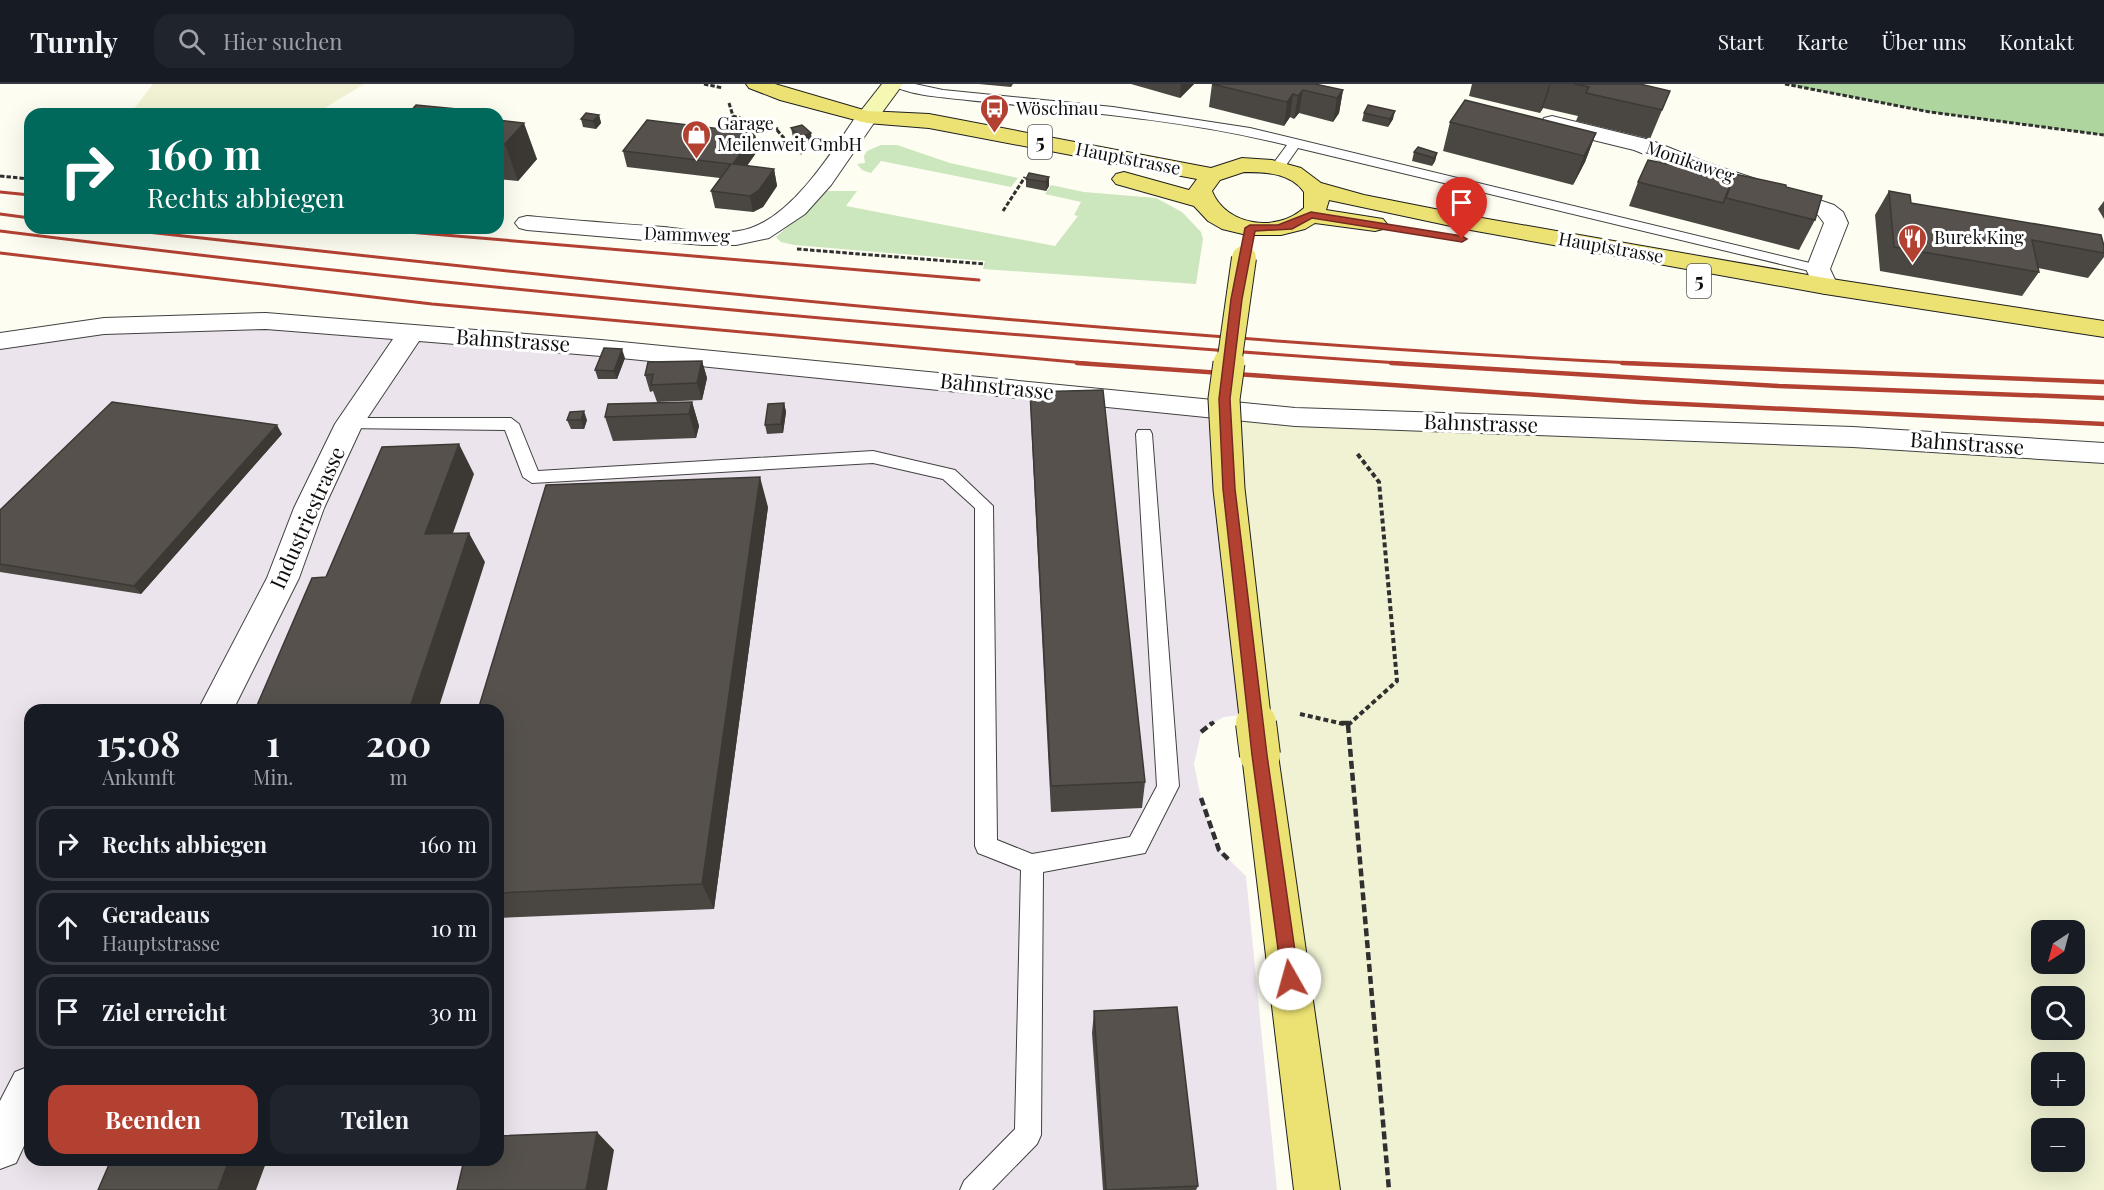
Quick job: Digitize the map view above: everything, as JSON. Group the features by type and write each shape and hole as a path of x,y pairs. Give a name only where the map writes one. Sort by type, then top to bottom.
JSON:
{"main road":[{"name":"Hauptstrasse","path":"756,84 788,96 867,117 929,121 1212,175 1242,165 1277,168 1293,172 1314,188 1361,201 1465,222 1821,278 2096,328"},
{"name":"Hauptstrasse","path":"867,117 891,130 915,137 1120,178 1202,201"},
{"path":"1212,175 1204,182 1200,191 1202,201 1219,218 1250,228 1292,226 1311,215 1317,207 1318,197 1314,188"},
{"name":"Hauptstrasse","path":"1311,215 1368,222 1811,302 1931,320 2006,329 2096,328"},
{"path":"1250,228 1224,399 1229,489 1260,755 1317,1190"}],"street":[{"path":"867,117 896,84"},
{"name":"Dammweg","path":"527,223 703,238 735,238 760,232 797,209 822,180 867,117"},
{"name":"Monikaweg","path":"1526,117 1642,145 1697,167 1826,210 1835,217 1836,222 1821,278"},
{"name":"Bahnstrasse","path":"0,342 104,326 223,320 266,321 601,348 1295,417 1853,437 2104,453"},
{"name":"Industriestrasse","path":"218,704 283,578 309,508 350,424 411,333"},
{"path":"0,1148 24,1099"}],"lane":[{"path":"896,84 987,99 1113,111 1250,132 1821,278"},
{"path":"1277,168 1295,143"},
{"path":"350,424 511,424 532,477 873,457 950,474 984,506 986,846 1032,864 1137,846 1168,786 1144,434"},
{"path":"973,1190 1028,1135 1032,864"}],"path":[{"path":"1785,84 1930,112 2104,135"},
{"path":"728,97 733,116 776,130 781,127"},
{"path":"0,176 24,178"},
{"path":"1003,211 1025,177"},
{"path":"760,232 777,247 985,264"},
{"path":"1295,417 1350,444 1379,482 1397,681 1348,725"},
{"path":"1293,713 1348,725"},
{"path":"1199,741 1202,729 1216,721"},
{"path":"1348,725 1389,1190"},
{"path":"1200,793 1219,850 1232,863"}],"shaded area":[{"path":"223,320 1252,412 1283,710 1224,717 1202,729 1194,764 1202,803 1219,850 1246,876 1277,1190 0,1190 0,341"}],"green space":[{"path":"153,84 364,84 325,108 135,108"},
{"path":"1785,84 2104,84 2104,135 1930,112"},
{"path":"881,145 897,145 950,163 1018,178 1011,187 881,161 871,173 862,170 857,164 865,163 864,156 867,151"},
{"path":"1051,185 1084,192 1156,198 1182,212 1201,232 1203,239 1196,284 983,269 985,261 794,245 781,242 776,237 827,191 857,191 846,206 1055,246 1078,216 1074,215 1081,202 1045,194"},
{"path":"1240,406 2104,453 2104,1190 1314,1190 1240,490"}],"building":[{"path":"1212,84 1315,84 1343,90 1337,98 1303,90 1298,96 1293,94 1287,102"},
{"path":"1574,84 1640,84 1670,91 1662,110 1586,93 1589,87"},
{"path":"1465,100 1596,133 1584,156 1450,122"},
{"path":"416,105 448,108 413,108"},
{"path":"1368,105 1395,111 1390,119 1364,113"},
{"path":"586,113 599,115 593,121 581,119"},
{"path":"647,120 755,133 733,164 774,169 759,190 750,196 711,191 731,164 623,151"},
{"path":"504,121 524,123 505,144"},
{"path":"802,125 811,133 800,137 791,128"},
{"path":"1418,147 1437,153 1434,158 1414,152"},
{"path":"1648,160 1702,171 1702,173 1732,180 1723,203 1638,182"},
{"path":"1029,173 1049,177 1046,182 1026,179"},
{"path":"1735,174 1786,185 1786,187 1822,196 1815,220 1726,198"},
{"path":"1889,191 1910,195 1911,203 2101,235 2104,253 2032,240 2039,272 1894,247"},
{"path":"604,348 622,349 614,371 595,370"},
{"path":"702,361 697,383 651,385 653,374 645,375 648,362"},
{"path":"1103,390 1145,782 1051,786 1030,392"},
{"path":"112,402 277,425 134,586 0,564 0,510"},
{"path":"692,402 689,414 605,417 608,404"},
{"path":"784,403 781,424 765,425 768,404"},
{"path":"584,411 581,420 567,420 570,412"},
{"path":"459,444 425,534 469,533 411,704 258,704 312,578 326,577 382,447"},
{"path":"760,477 702,884 504,893 504,704 480,704 546,485"},
{"path":"1177,1007 1198,1186 1106,1190 1094,1011"},
{"path":"597,1132 586,1190 457,1190 463,1166 504,1166 504,1136"},
{"path":"108,1166 227,1166 218,1190 98,1190"}],"railway":[{"path":"0,192 24,194"},
{"path":"0,214 24,217"},
{"path":"0,231 24,234"},
{"path":"25,234 353,272 706,308 1059,338 1413,364"},
{"path":"166,234 496,270 1074,325 1267,340 1653,364"},
{"path":"431,234 979,280"},
{"path":"0,253 432,304 1096,364"},
{"path":"1077,363 1639,402 2104,424"},
{"path":"1391,363 1778,386 2104,398"},
{"path":"1622,363 2104,382"}],"place":[{"name":"Wöschnau","path":"995,134"},
{"name":"Garage Meilenweit GmbH","path":"696,160"},
{"name":"Burek King","path":"1913,264"}],"route":[{"path":"1290,979 1260,755 1229,489 1224,399 1237,299 1250,228 1292,226 1311,215 1368,222 1462,239"}]}
